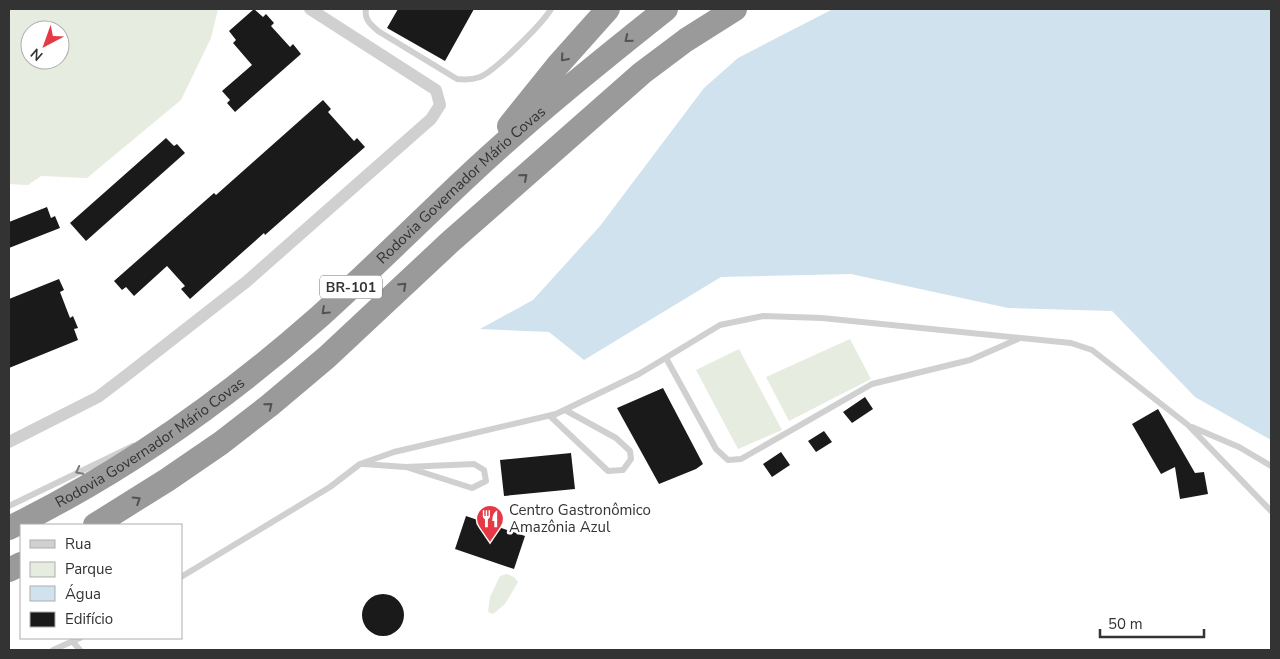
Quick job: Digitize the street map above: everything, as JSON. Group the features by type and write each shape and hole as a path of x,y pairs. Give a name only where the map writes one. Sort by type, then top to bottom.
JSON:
{"highway":[{"path":"467,177 558,65 608,9"},
{"name":"Rodovia Governador Mário Covas","path":"9,528 116,470 187,422 247,376 318,317 467,177 573,84 666,9"},
{"name":"BR-101","path":"97,524 168,480 221,443 270,405 327,358 450,242 642,73 686,40 735,9"}],"street":[{"path":"9,442 98,397 123,378 246,282 432,119 440,105 436,90 310,9"}],"lane":[{"path":"366,9 365,14 368,22 378,30 457,78 469,80 482,76 492,70 536,27 551,9"},
{"path":"182,576 330,487 360,464 394,452 550,416 639,374 720,325 763,316 822,318 1071,343 1092,350 1188,425 1271,512"},
{"path":"666,358 716,449 728,460 741,459 872,384 970,360 1019,338"},
{"path":"550,416 608,471 623,470 631,459 630,451 616,438 565,410"},
{"path":"152,437 187,422"},
{"path":"1188,425 1239,447 1271,466"},
{"path":"9,506 144,441"},
{"path":"360,464 406,467 474,464 484,470 486,481 472,488 406,467"},
{"path":"53,650 78,639"},
{"path":"73,642 80,650"}],"green space":[{"path":"9,9 218,9 211,38 181,100 87,178 41,176 28,185 9,184"},
{"path":"850,339 871,379 789,421 766,377"},
{"path":"739,349 782,430 738,449 696,370"},
{"path":"507,574 514,577 518,582 505,604 493,614 488,612 490,597 500,576"}],"water":[{"path":"833,9 1271,9 1271,440 1195,397 1112,311 1008,308 851,274 721,277 584,360 549,332 480,329 533,300 600,226 704,88 738,58"}],"building":[{"path":"254,9 263,17 266,14 274,23 271,26 290,47 293,44 301,54 235,112 227,103 230,100 222,91 252,65 233,43 236,40 229,31"},
{"path":"398,9 474,9 445,61 387,28"},
{"path":"323,100 331,109 328,112 354,141 357,138 365,147 190,299 181,289 185,286 167,266 134,296 126,287 122,290 114,281 214,193 216,195"},
{"path":"166,138 174,146 177,144 185,153 86,241 70,223"},
{"path":"47,207 51,218 55,216 60,228 9,248 9,222"},
{"path":"59,279 64,290 60,292 70,318 73,316 78,328 74,329 78,340 9,368 9,299"},
{"path":"663,388 703,464 696,469 659,484 617,408"},
{"path":"865,397 873,409 852,423 843,412"},
{"path":"1158,409 1195,473 1204,472 1208,494 1180,499 1175,467 1161,474 1132,424"},
{"path":"824,431 832,442 816,452 808,441"},
{"path":"781,452 790,465 772,477 763,464"},
{"path":"571,453 575,489 504,496 500,460"},
{"name":"Centro Gastronômico Amazônia Azul","path":"466,516 525,536 514,569 455,549"},
{"path":"387,594 395,597 401,603 404,615 401,627 395,633 379,636 371,633 365,627 362,611 365,603 371,597"}],"place":[{"name":"Centro Gastronômico Amazônia Azul","path":"490,543"}]}
